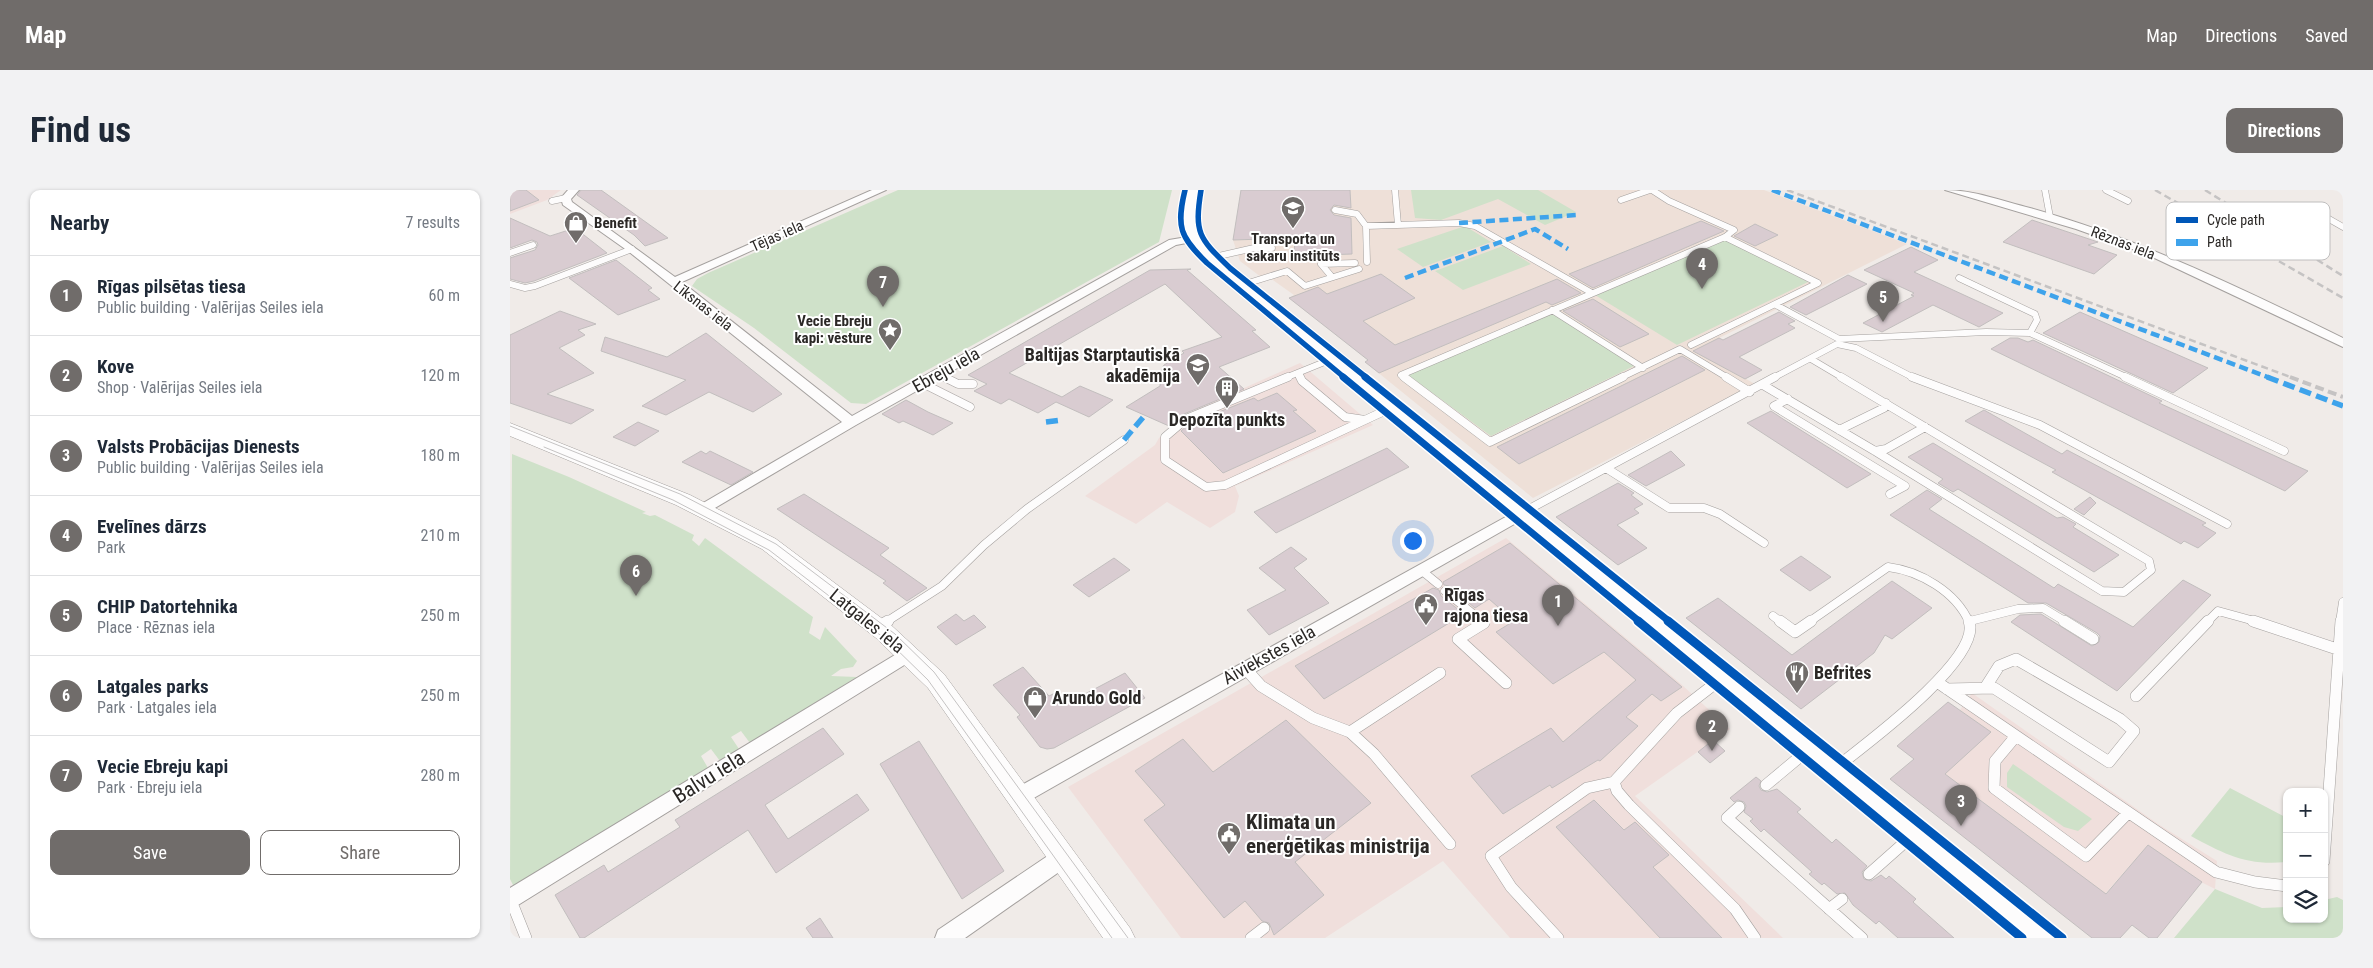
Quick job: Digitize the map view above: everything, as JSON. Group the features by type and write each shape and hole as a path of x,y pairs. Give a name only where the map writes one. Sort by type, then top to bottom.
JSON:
{"street":[{"name":"Tējas iela","path":"673,282 881,190"},
{"path":"1192,190 1188,230 1193,239 1210,258 1808,750 2041,938"},
{"name":"Rēznas iela","path":"1950,190 2050,217 2121,240 2166,259"},
{"name":"Līksnas iela","path":"570,194 567,203 632,249 851,422"},
{"name":"Ebreju iela","path":"703,510 851,422 1173,242 1193,239"},
{"name":"Rēznas iela","path":"2169,260 2343,343"},
{"name":"Latgales iela","path":"510,429 660,490 769,544 878,627 936,681 1120,938"},
{"name":"Aiviekstes iela","path":"1018,796 1520,514"},
{"name":"Balvu iela","path":"510,900 908,654"},
{"path":"946,938 1062,858"}],"lane":[{"path":"1395,190 1398,225"},
{"path":"2045,190 2050,217"},
{"path":"2106,190 2128,201"},
{"path":"1621,200 1654,191 1669,199 1669,201 1734,230 1725,236 1400,375 1490,442 1680,350 1750,392"},
{"path":"552,201 570,194"},
{"path":"1335,210 1357,214 1366,226 1367,262"},
{"path":"2330,220 2343,227"},
{"path":"1366,226 1460,223 1475,226 1592,293"},
{"path":"1691,345 1818,283 1725,236"},
{"path":"510,253 533,245"},
{"path":"1210,258 1254,248 1272,248"},
{"path":"510,284 525,288 535,286 609,256 632,249"},
{"path":"1242,285 1287,270 1305,286 1332,277 1357,266 1321,264 1332,277"},
{"path":"1959,278 2035,314 2038,320 2030,333"},
{"path":"1776,305 1838,341 1856,348 1921,382 2040,425 2227,524"},
{"path":"1552,310 1643,368"},
{"path":"1520,514 1811,359 1838,341 1986,332 2030,333 2284,451"},
{"path":"1332,359 1186,419 1165,437 1165,460 1206,487 1225,485 1391,408"},
{"path":"1763,384 1876,451 2102,591 2124,592 2151,570 2149,561 1811,359"},
{"path":"937,374 958,384 973,384"},
{"path":"1299,374 1302,381 1345,417 1365,420"},
{"path":"922,383 970,407"},
{"path":"1788,399 1774,406 1905,486 1890,494"},
{"path":"1839,430 1884,408 1886,403"},
{"path":"1876,451 1886,449 1923,430 1926,426"},
{"path":"878,627 942,586 984,545 1027,509 1124,440"},
{"path":"1606,468 1669,508 1704,508 1720,514 1764,543"},
{"path":"1772,616 1795,632 1888,566 1907,568 1930,580 1951,598 1970,621 1971,636 1960,656 1937,682 1833,770"},
{"path":"1422,570 1484,624 1458,639 1506,683"},
{"path":"2326,833 2343,602"},
{"path":"1970,621 2018,609 2044,608 2092,639"},
{"path":"2136,696 2218,611 2340,649"},
{"path":"1946,689 1994,688 2109,762 2134,731 2120,719 2016,659 2000,666 1985,688"},
{"path":"1245,668 1261,686 1313,718 1350,732 1374,754 1450,844"},
{"path":"1350,732 1440,673"},
{"path":"1558,938 1505,878 1494,864 1491,856 1587,788 1614,782 1672,716 1708,687 1722,679"},
{"path":"1937,682 2216,872 2255,882 2283,886"},
{"path":"2016,736 1996,761 1994,788 2086,856 2128,812"},
{"path":"1766,785 1808,750"},
{"path":"1614,782 1617,791 1629,805 1735,909 1755,938"},
{"path":"1739,807 1727,818 1862,938"},
{"path":"1869,874 1913,835"},
{"path":"1830,909 1842,899"},
{"path":"510,905 514,908 526,938"},
{"path":"1251,938 1264,928"}],"shaded area":[{"path":"510,190 561,190 547,200 510,214"},
{"path":"1241,190 1764,190 1907,244 1695,350 1755,384 1533,498 1365,362 1369,360 1289,298 1294,295 1270,278 1261,277 1240,261 1233,240"},
{"path":"1300,363 1373,425 1235,486 1239,496 1235,512 1210,528 1167,502 1136,524 1085,496 1155,445 1159,438 1193,411"},
{"path":"1506,538 1681,684 1730,729 1635,796 1783,938 1510,938 1443,861 1325,938 1181,938 1068,787"},
{"path":"1972,693 2158,824 2217,861 2215,889 2201,882 2148,845 2105,894 1945,774 1990,732 1960,710"}],"green space":[{"path":"898,190 1172,190 1159,242 866,404 851,403 754,328 692,286 697,279 708,273"},
{"path":"1411,190 1538,190 1576,212 1545,225 1498,199 1441,220 1415,218"},
{"path":"1465,226 1491,242 1423,267 1397,249"},
{"path":"1726,240 1808,282 1677,345 1595,295"},
{"path":"1503,246 1531,264 1463,290 1435,271"},
{"path":"1552,313 1634,366 1491,436 1408,375"},
{"path":"512,454 569,477 646,512 642,513 650,516 655,515 694,535 692,540 699,546 705,538 813,617 809,633 820,640 825,627 857,661 853,667 841,669 831,676 857,677 750,743 741,731 731,737 739,749 720,761 711,749 701,756 708,768 514,887 510,879"},
{"path":"2013,764 2092,819 2078,831 2064,827 2007,787 2007,773"},
{"path":"2230,788 2283,816 2283,862 2259,862 2236,857 2191,836"},
{"path":"2215,889 2262,908 2283,907 2283,923 2328,923 2328,899 2337,897 2343,900 2343,938 2174,938"}],"building":[{"path":"510,190 526,190 539,200 510,211"},
{"path":"581,190 601,190 668,238 645,246 634,235 577,195"},
{"name":"Transporta un sakaru institūts","path":"1241,190 1350,190 1351,208 1334,205 1330,210 1334,215 1351,218 1352,254 1294,256 1295,238 1233,240"},
{"path":"510,218 550,236 575,228 607,253 534,281 525,283 510,279 510,258 535,250 538,245 537,242 532,240 510,248"},
{"path":"2032,220 2098,242 2088,245 2117,255 2094,274 2003,242"},
{"path":"1701,221 1724,231 1593,288 1569,274"},
{"path":"1755,224 1778,235 1755,246 1734,236"},
{"path":"1911,247 1938,260 1914,272 2003,313 1979,327 1933,305 1882,332 1863,323 1914,296 1911,295 1914,293 1864,270"},
{"path":"616,260 652,288 648,290 660,299 618,315 569,278"},
{"path":"1191,269 1187,270 1256,330 1252,331 1270,347 1219,367 1244,389 1184,414 1169,426 1126,407 1160,386 1161,371 1164,365 1184,353 1182,351 1222,337 1165,284 1009,373 1062,397 1080,386 1113,400 1089,417 1056,402 1038,413 1009,399 1001,404 974,391 987,384 968,375 1150,270"},
{"path":"1381,274 1415,298 1363,321 1395,345 1557,279 1581,293 1552,305 1546,302 1379,373 1365,362 1368,360 1289,298 1318,287 1327,294"},
{"path":"1848,275 1867,284 1806,315 1790,307"},
{"path":"1593,299 1649,334 1620,347 1563,311"},
{"path":"560,311 596,324 578,330 585,335 559,348 594,373 547,394 594,410 571,424 510,403 510,335"},
{"path":"1779,312 1795,321 1788,324 1795,328 1739,357 1762,370 1745,379 1693,351 1719,338 1723,340"},
{"path":"2080,312 2208,368 2173,393 2043,333"},
{"path":"706,333 782,394 753,412 709,392 666,415 642,406 686,380 601,351 605,337 667,357"},
{"path":"2010,338 2018,338 2028,342 2033,340 2162,401 2159,403 2308,471 2285,491 1991,349"},
{"path":"1682,356 1705,370 1519,464 1497,447"},
{"path":"1277,393 1297,410 1293,411 1316,431 1223,473 1181,431 1189,424 1254,398 1258,401"},
{"path":"906,400 953,423 933,435 903,421 899,423 882,414"},
{"path":"1984,410 2062,454 2067,450 2206,523 2202,525 2216,533 2198,548 2184,541 2181,544 2052,472 2056,470 1965,421"},
{"path":"1771,411 1871,474 1847,488 1747,423"},
{"path":"638,422 659,431 635,446 613,437"},
{"path":"1933,443 2057,518 2063,517 2076,524 2073,527 2119,555 2094,572 1958,489 1953,492 1938,483 1943,479 1908,457"},
{"path":"1387,448 1409,467 1276,533 1254,512"},
{"path":"701,451 706,454 710,451 753,472 731,485 682,462"},
{"path":"1671,451 1685,465 1646,486 1628,475"},
{"path":"1618,483 1634,493 1631,495 1643,504 1634,509 1639,513 1617,525 1647,548 1618,565 1556,517"},
{"path":"1927,490 1942,499 1929,509 2054,588 2058,584 2133,627 2183,580 2211,595 2117,691 2011,622 2020,615 2041,614 2092,646 2099,642 2100,636 2097,633 2046,603 2028,603 1890,515"},
{"path":"804,494 889,548 880,555 927,588 907,601 883,583 886,581 777,509"},
{"path":"2090,497 2096,503 2084,515 2074,509"},
{"path":"1510,543 1682,687 1661,701 1652,694 1626,717 1638,726 1600,761 1598,760 1552,788 1550,785 1503,814 1471,776 1551,728 1563,742 1636,680 1604,652 1553,684 1496,632 1514,621 1489,599 1475,608 1449,586 1444,585 1443,582"},
{"path":"1291,547 1307,559 1294,568 1329,603 1269,635 1247,610 1286,590 1259,568"},
{"path":"1801,556 1831,577 1810,591 1780,570"},
{"path":"1114,558 1130,570 1089,597 1073,585"},
{"path":"1892,581 1932,608 1892,639 1885,635 1874,653 1801,709 1686,618 1718,598 1792,655"},
{"path":"1433,588 1439,590 1441,596 1464,614 1324,699 1295,666"},
{"path":"956,614 964,621 974,615 986,627 956,645 937,627"},
{"path":"1023,667 1049,696 1055,693 1064,705 1125,673 1145,698 1054,748 1047,749 1040,747 1017,717 1020,715 993,685"},
{"path":"1948,702 1991,732 1945,774 2106,894 2148,845 2202,882 2157,938 2149,938 2132,925 2120,938 2092,938 1890,779 1914,759 1897,746"},
{"path":"1286,720 1371,803 1295,862 1324,895 1274,935 1269,923 1262,921 1245,901 1224,918 1144,820 1165,805 1135,771 1183,739 1213,772"},
{"path":"823,728 844,754 765,805 788,839 857,794 869,810 776,873 748,830 584,938 580,938 555,895 604,865 608,872 680,827 675,820"},
{"path":"1713,740 1725,751 1710,763 1698,752"},
{"path":"919,741 1004,871 962,899 880,764"},
{"path":"1756,777 1761,781 1759,786 1761,790 1767,792 1777,789 1801,809 1797,812 1832,843 1836,839 1867,866 1862,872 1864,879 1871,881 1881,875 1886,879 1889,876 1916,899 1913,902 1954,938 1898,938 1879,921 1876,924 1853,905 1845,893 1837,894 1824,883 1822,885 1809,874 1812,872 1764,829 1761,832 1750,821 1753,819 1744,812 1746,806 1744,802 1738,800 1734,802 1730,798"},
{"path":"1594,800 1624,830 1635,822 1669,855 1653,867 1722,938 1660,938 1556,827"},
{"path":"820,918 833,938 813,938 806,928"}],"tram line":[{"path":"510,426 680,494 776,544 895,634 934,672 1128,938"},
{"path":"544,447 673,500 769,550 888,641 928,680 1112,938"}],"railway":[{"path":"1787,190 2293,378"},
{"path":"2155,190 2176,202"},
{"path":"2205,190 2224,202"},
{"path":"2277,260 2343,298"},
{"path":"2317,260 2343,276"},
{"path":"2290,377 2343,397"}],"marked path":[{"path":"1772,190 2343,406"},
{"path":"1459,223 1577,215"},
{"path":"1405,278 1535,229 1568,249"},
{"path":"1124,440 1145,415"},
{"path":"1046,422 1061,420"}],"cycle path":[{"path":"1185,190 1180,214 1181,231 1184,238 1207,263 2022,938"},
{"path":"1201,190 1198,217 1200,234 1210,248 1230,268 2062,938"}],"place":[{"name":"Transporta un sakaru institūts","path":"1293,229"},
{"name":"Benefit","path":"576,244"},
{"name":"Evelīnes dārzs","path":"1702,289"},
{"name":"Vecie Ebreju kapi","path":"883,307"},
{"name":"CHIP Datortehnika","path":"1883,322"},
{"name":"Vecie Ebreju kapi: vēsture","path":"890,351"},
{"name":"Baltijas Starptautiskā akadēmija","path":"1198,386"},
{"name":"Depozīta punkts","path":"1227,409"},
{"name":"Latgales parks","path":"636,596"},
{"name":"Rīgas rajona tiesa","path":"1426,626"},
{"name":"Rīgas pilsētas tiesa","path":"1558,626"},
{"name":"Befrites","path":"1797,694"},
{"name":"Arundo Gold","path":"1035,719"},
{"name":"Kove","path":"1712,751"},
{"name":"Valsts Probācijas Dienests","path":"1961,826"},
{"name":"Klimata un enerģētikas ministrija","path":"1229,855"}]}
